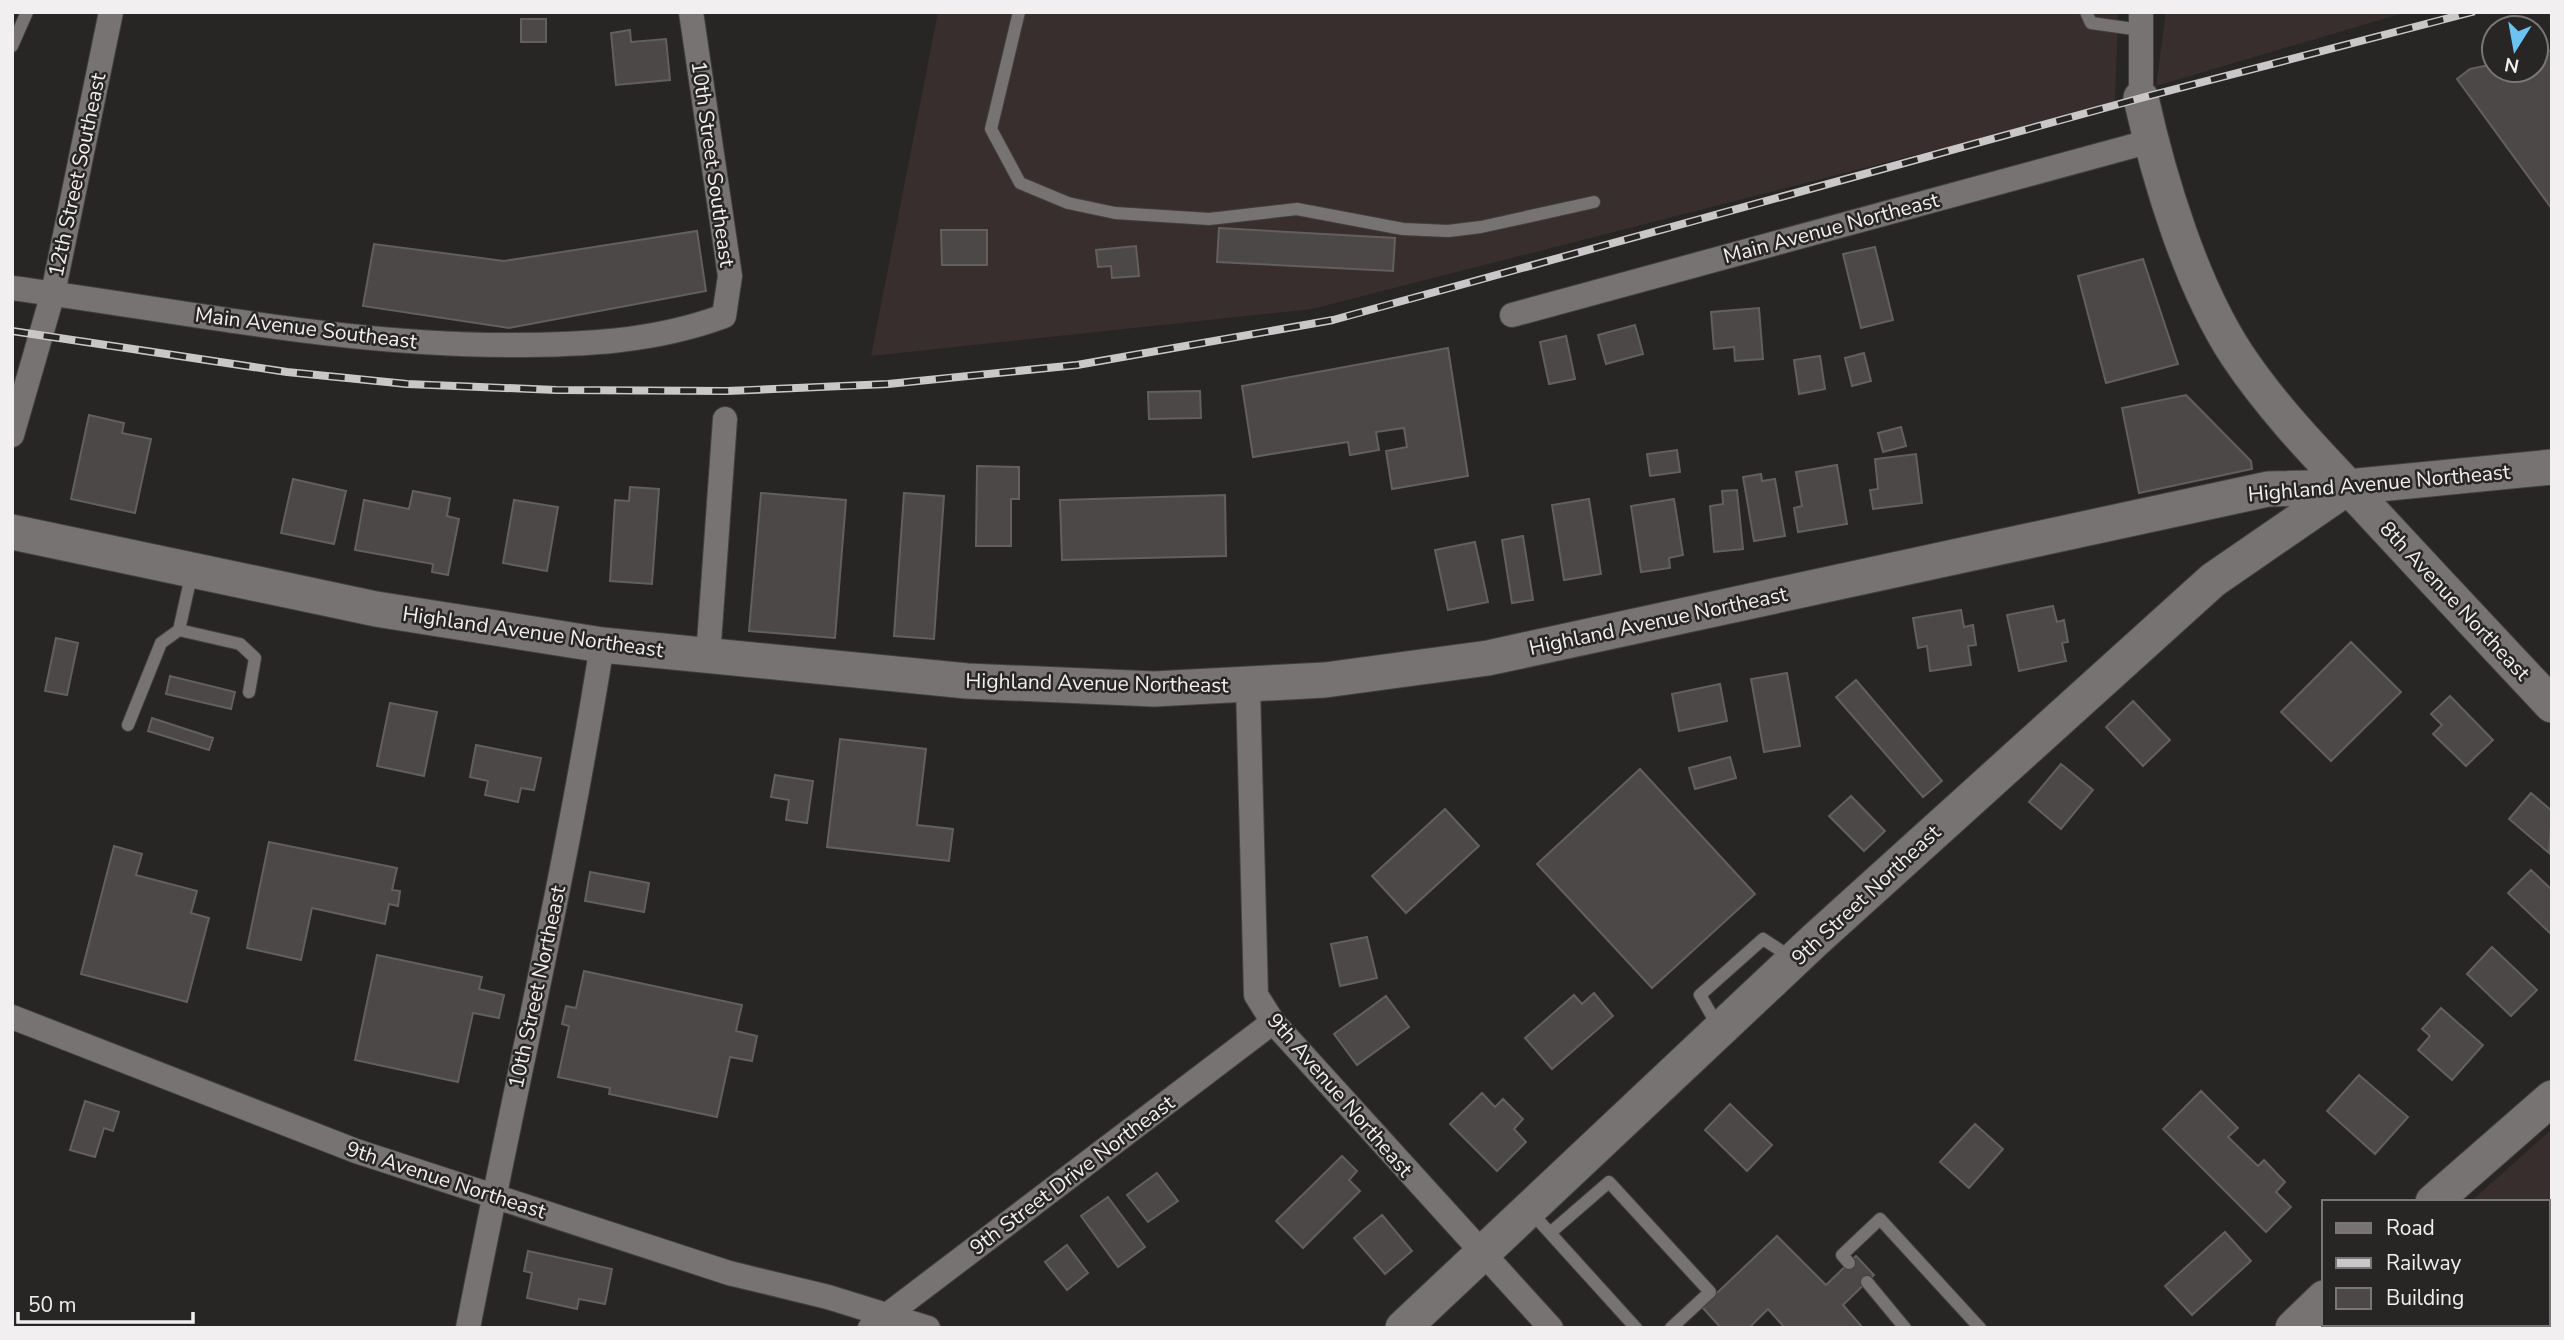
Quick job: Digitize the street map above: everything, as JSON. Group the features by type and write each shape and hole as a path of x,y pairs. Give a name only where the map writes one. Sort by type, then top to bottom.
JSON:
{"main road":[{"name":"8th Avenue Northeast","path":"2141,98 2151,141 2178,225 2206,295 2236,353 2304,443 2552,705"},
{"name":"Highland Avenue Northeast","path":"12,533 376,609 602,645 1029,685 1154,689 1248,686 1380,674 1488,658 2268,489 2348,487 2552,467"},
{"name":"9th Street Northeast","path":"1403,1328 1481,1252 1539,1221 1721,1031 1795,960 2213,580 2348,487"},
{"path":"2435,1200 2552,1098"},
{"path":"2293,1328 2322,1300"}],"street":[{"name":"12th Street Southeast","path":"12,435 53,293 111,12"},
{"name":"10th Street Southeast","path":"691,12 730,276 724,316"},
{"path":"2141,21 2141,98"},
{"name":"Main Avenue Northeast","path":"1512,315 2151,141"},
{"name":"Main Avenue Southeast","path":"12,288 385,342 467,345 616,342 681,332 724,316"},
{"path":"708,657 725,419"},
{"name":"10th Street Northeast","path":"468,1328 581,775 602,645"},
{"name":"9th Avenue Northeast","path":"1248,686 1256,995 1273,1022 1550,1328"},
{"name":"9th Avenue Northeast","path":"12,1017 356,1151 880,1321 928,1328"},
{"name":"9th Street Drive Northeast","path":"880,1321 1273,1022"}],"lane":[{"path":"12,46 27,12"},
{"path":"1019,12 991,129 1020,183 1068,203 1115,213 1209,219 1297,209 1403,229 1448,231 1481,228 1594,202"},
{"path":"2086,12 2091,23 2141,21"},
{"path":"128,725 161,643 180,630 192,572"},
{"path":"180,630 240,643 255,659 248,692"},
{"path":"1636,1328 1539,1221 1609,1182 1710,1292 1671,1328"},
{"path":"1849,1263 1842,1255 1880,1219 1980,1328"},
{"path":"1867,1282 1905,1328"}],"shaded area":[{"path":"938,12 2118,12 2115,104 1312,309 871,356"},
{"path":"2166,12 2407,12 2156,86"},
{"path":"2552,1129 2552,1328 2329,1328 2550,1326 2550,1200 2472,1200"}],"building":[{"path":"521,19 546,19 546,42 521,42"},
{"path":"630,30 631,42 666,39 670,80 616,85 611,33"},
{"path":"2550,50 2552,209 2457,79 2470,69 2480,67 2480,84 2550,84"},
{"path":"1219,228 1395,238 1393,271 1217,262"},
{"path":"941,230 987,230 987,265 942,265"},
{"path":"697,231 706,291 509,328 363,306 374,244 504,261"},
{"path":"1136,246 1139,276 1112,278 1111,266 1098,267 1096,250"},
{"path":"1875,247 1893,320 1861,328 1843,254"},
{"path":"2143,259 2178,364 2106,383 2078,276"},
{"path":"1759,308 1763,359 1735,361 1734,347 1714,349 1711,312"},
{"path":"1635,325 1643,354 1606,364 1598,335"},
{"path":"1566,336 1575,379 1549,384 1540,342"},
{"path":"1448,348 1468,476 1392,489 1386,451 1407,447 1404,428 1376,432 1379,450 1350,455 1348,442 1253,457 1242,386"},
{"path":"1864,353 1871,381 1852,386 1845,358"},
{"path":"1820,356 1825,389 1799,394 1794,360"},
{"path":"1200,391 1201,418 1149,419 1148,392"},
{"path":"2186,395 2251,461 2252,469 2139,493 2122,408"},
{"path":"89,415 124,423 122,433 151,439 135,513 71,499"},
{"path":"1901,427 1906,446 1883,452 1878,433"},
{"path":"1677,450 1680,472 1650,476 1647,454"},
{"path":"1916,454 1922,503 1873,509 1870,490 1878,489 1875,459"},
{"path":"1837,465 1847,524 1798,532 1794,508 1802,506 1796,472"},
{"path":"977,466 1019,467 1019,499 1011,499 1011,546 976,546"},
{"path":"1761,474 1762,481 1775,479 1785,536 1754,541 1743,477"},
{"path":"293,479 346,491 334,544 281,533"},
{"path":"630,487 659,489 652,584 610,581 615,500 629,501"},
{"path":"1737,490 1743,549 1714,552 1710,506 1723,504 1722,491"},
{"path":"413,491 450,498 447,516 459,519 448,575 432,572 433,564 355,550 364,500 409,509"},
{"path":"761,493 846,500 835,638 749,631"},
{"path":"904,493 944,496 934,639 894,636"},
{"path":"1225,495 1226,556 1062,560 1060,500"},
{"path":"1589,499 1601,574 1564,580 1552,505"},
{"path":"1674,499 1683,555 1669,558 1670,568 1641,572 1631,506"},
{"path":"514,500 558,507 547,571 503,563"},
{"path":"1523,536 1533,600 1512,603 1502,540"},
{"path":"1475,542 1488,602 1448,610 1435,550"},
{"path":"2053,606 2057,622 2064,620 2068,642 2062,643 2066,661 2019,671 2007,615"},
{"path":"1961,610 1964,627 1973,625 1976,645 1968,646 1971,665 1930,671 1927,646 1918,648 1913,618"},
{"path":"56,638 78,643 67,695 45,691"},
{"path":"2351,642 2401,692 2331,761 2281,712"},
{"path":"1787,673 1800,746 1764,752 1751,679"},
{"path":"170,676 235,692 231,709 166,694"},
{"path":"1856,680 1942,781 1923,797 1836,697"},
{"path":"1720,684 1727,721 1679,731 1672,694"},
{"path":"2450,696 2493,740 2466,766 2433,734 2442,725 2431,714"},
{"path":"2133,701 2170,740 2143,766 2106,727"},
{"path":"390,703 437,712 424,776 377,766"},
{"path":"152,718 213,738 209,750 148,731"},
{"path":"840,739 926,749 917,825 953,829 949,861 827,847"},
{"path":"476,745 541,758 534,790 521,788 518,802 485,795 488,781 470,777"},
{"path":"1730,757 1736,778 1695,789 1689,768"},
{"path":"2061,764 2093,790 2061,829 2029,802"},
{"path":"1640,769 1755,894 1652,988 1537,864"},
{"path":"775,775 813,781 807,823 786,820 789,800 771,797"},
{"path":"2531,793 2552,811 2549,853 2509,819"},
{"path":"1851,796 1885,831 1864,851 1829,816"},
{"path":"1445,809 1479,846 1406,913 1372,876"},
{"path":"269,842 397,868 392,890 400,891 398,906 389,904 385,924 312,908 301,960 247,948"},
{"path":"114,846 142,854 136,875 197,891 191,913 209,918 187,1002 81,974"},
{"path":"2531,870 2552,890 2552,935 2508,893"},
{"path":"590,872 649,883 644,912 585,901"},
{"path":"1367,937 1377,978 1340,986 1331,944"},
{"path":"2492,947 2537,990 2511,1016 2467,974"},
{"path":"377,955 482,977 479,989 504,995 499,1018 473,1013 458,1082 355,1060"},
{"path":"584,971 742,1005 736,1031 757,1036 752,1061 730,1057 717,1117 609,1094 610,1088 558,1077 569,1026 562,1024 566,1006 576,1008"},
{"path":"1594,993 1613,1016 1552,1069 1525,1038 1574,995 1582,1004"},
{"path":"1386,996 1409,1027 1357,1065 1334,1034"},
{"path":"2441,1008 2483,1045 2452,1080 2418,1050 2430,1036 2422,1029"},
{"path":"2359,1075 2408,1117 2375,1154 2327,1111"},
{"path":"2201,1091 2238,1128 2228,1137 2258,1166 2264,1160 2285,1182 2276,1192 2291,1207 2266,1232 2163,1129"},
{"path":"1482,1093 1495,1107 1503,1099 1523,1119 1514,1129 1526,1142 1497,1171 1450,1124"},
{"path":"85,1101 119,1112 113,1131 104,1128 95,1157 70,1150"},
{"path":"1730,1104 1772,1145 1747,1171 1705,1130"},
{"path":"1975,1124 2003,1149 1969,1188 1940,1162"},
{"path":"1342,1156 1357,1171 1349,1180 1360,1191 1303,1248 1276,1221"},
{"path":"1157,1173 1178,1201 1148,1222 1127,1195"},
{"path":"1108,1197 1145,1247 1118,1267 1081,1216"},
{"path":"1382,1215 1412,1251 1385,1274 1354,1238"},
{"path":"2225,1232 2251,1261 2192,1315 2165,1286"},
{"path":"1777,1236 1826,1285 1856,1256 1874,1275 1843,1305 1863,1328 1785,1328 1768,1309 1749,1328 1721,1328 1702,1307"},
{"path":"1067,1245 1088,1273 1067,1290 1045,1262"},
{"path":"528,1251 612,1269 605,1304 579,1299 577,1309 527,1298 532,1273 524,1271"},
{"path":"2402,1326 2472,1328 2404,1328"}],"railway":[{"path":"12,331 287,372 407,384 556,390 727,391 888,384 1077,365 1333,320 2141,98 2472,12"}]}
